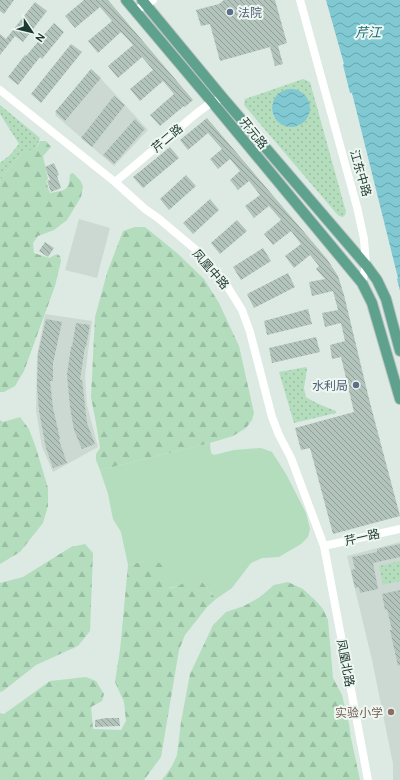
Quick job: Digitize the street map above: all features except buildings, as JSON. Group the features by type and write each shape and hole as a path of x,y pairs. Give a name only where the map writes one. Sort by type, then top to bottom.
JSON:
{"main road":[{"name":"开元路","path":"126,0 362,283"},
{"name":"开元路","path":"147,2 223,98 366,265"},
{"path":"366,265 377,280 386,299 400,351"},
{"path":"362,283 372,303 400,399"}],"street":[{"name":"江东中路","path":"300,0 357,207 364,239 366,265 362,283"},
{"path":"135,11 147,2"},
{"path":"0,90 115,182 145,209 154,220 199,259 227,292 254,348 272,417 279,435 291,458 324,546"},
{"name":"芹二路","path":"115,182 197,113 212,102 223,98"},
{"name":"芹一路","path":"324,546 400,529"},
{"name":"凤凰北路","path":"324,546 368,780"}],"shaded area":[{"path":"93,70 148,130 114,166 55,115"},
{"path":"79,219 110,228 97,278 65,270"},
{"path":"45,314 92,321 85,376 87,405 98,447 53,472 42,447 36,410 37,356"},
{"name":"实验小学","path":"400,542 400,780 393,780 393,764 372,660 347,556"}],"green space":[{"path":"303,79 310,82 346,212 343,217 336,213 244,105 245,99","holes":["272,103 310,106 307,118 298,126 273,116"]},
{"path":"0,105 40,138 36,150 25,150 3,176 0,183 0,163 10,155 19,144 0,114"},
{"path":"40,141 46,141 51,147 43,156 48,179 46,181 50,193 66,189 69,184 70,174 73,173 80,180 83,186 81,197 67,220 54,230 38,236 33,243 34,253 49,258 57,254 60,256 61,261 55,286 24,371 15,386 4,392 0,392 0,183 3,176 25,150 36,150"},
{"path":"135,227 145,227 177,253 204,279 219,303 239,346 254,413 252,420 246,428 233,436 100,470 96,460 96,454 100,448 91,397 95,317 107,273 123,231"},
{"path":"306,367 304,388 306,397 336,411 336,413 294,423 279,372"},
{"path":"20,417 29,429 36,448 48,488 48,506 43,523 20,552 0,564 0,420 3,422"},
{"path":"210,443 211,453 214,455 234,450 261,448 272,452 286,474 306,513 310,529 308,537 301,544 279,557 262,558 251,563 232,588 216,599 198,577 176,587 168,588 145,561 128,565 121,532 113,519 108,494 100,470"},
{"path":"85,544 93,553 90,631 78,646 36,665 0,692 0,583 23,577 71,547"},
{"path":"145,561 156,561 162,565 168,588 176,587 194,577 198,577 216,599 207,607 185,635 179,650 161,757 144,780 0,780 0,713 4,714 50,681 86,677 96,681 104,694 102,701 91,707 93,729 121,730 126,721 124,702 115,682 120,650 128,565"},
{"path":"400,561 400,581 383,585 379,566"},
{"path":"288,582 303,589 317,602 323,609 328,620 333,678 342,695 360,780 162,780 172,766 177,755 181,722 190,674 213,625 226,612 244,606 260,597 274,585"}],"water":[{"name":"芹江","path":"326,0 400,0 400,291 352,93 350,93 344,64"},
{"path":"287,89 295,89 302,92 307,97 310,108 307,119 302,124 295,127 287,127 280,124 275,119 272,112 272,104 275,97 280,92"}],"place":[{"name":"法院","path":"230,12"},
{"name":"水利局","path":"356,385"},
{"name":"实验小学","path":"391,712"}]}
